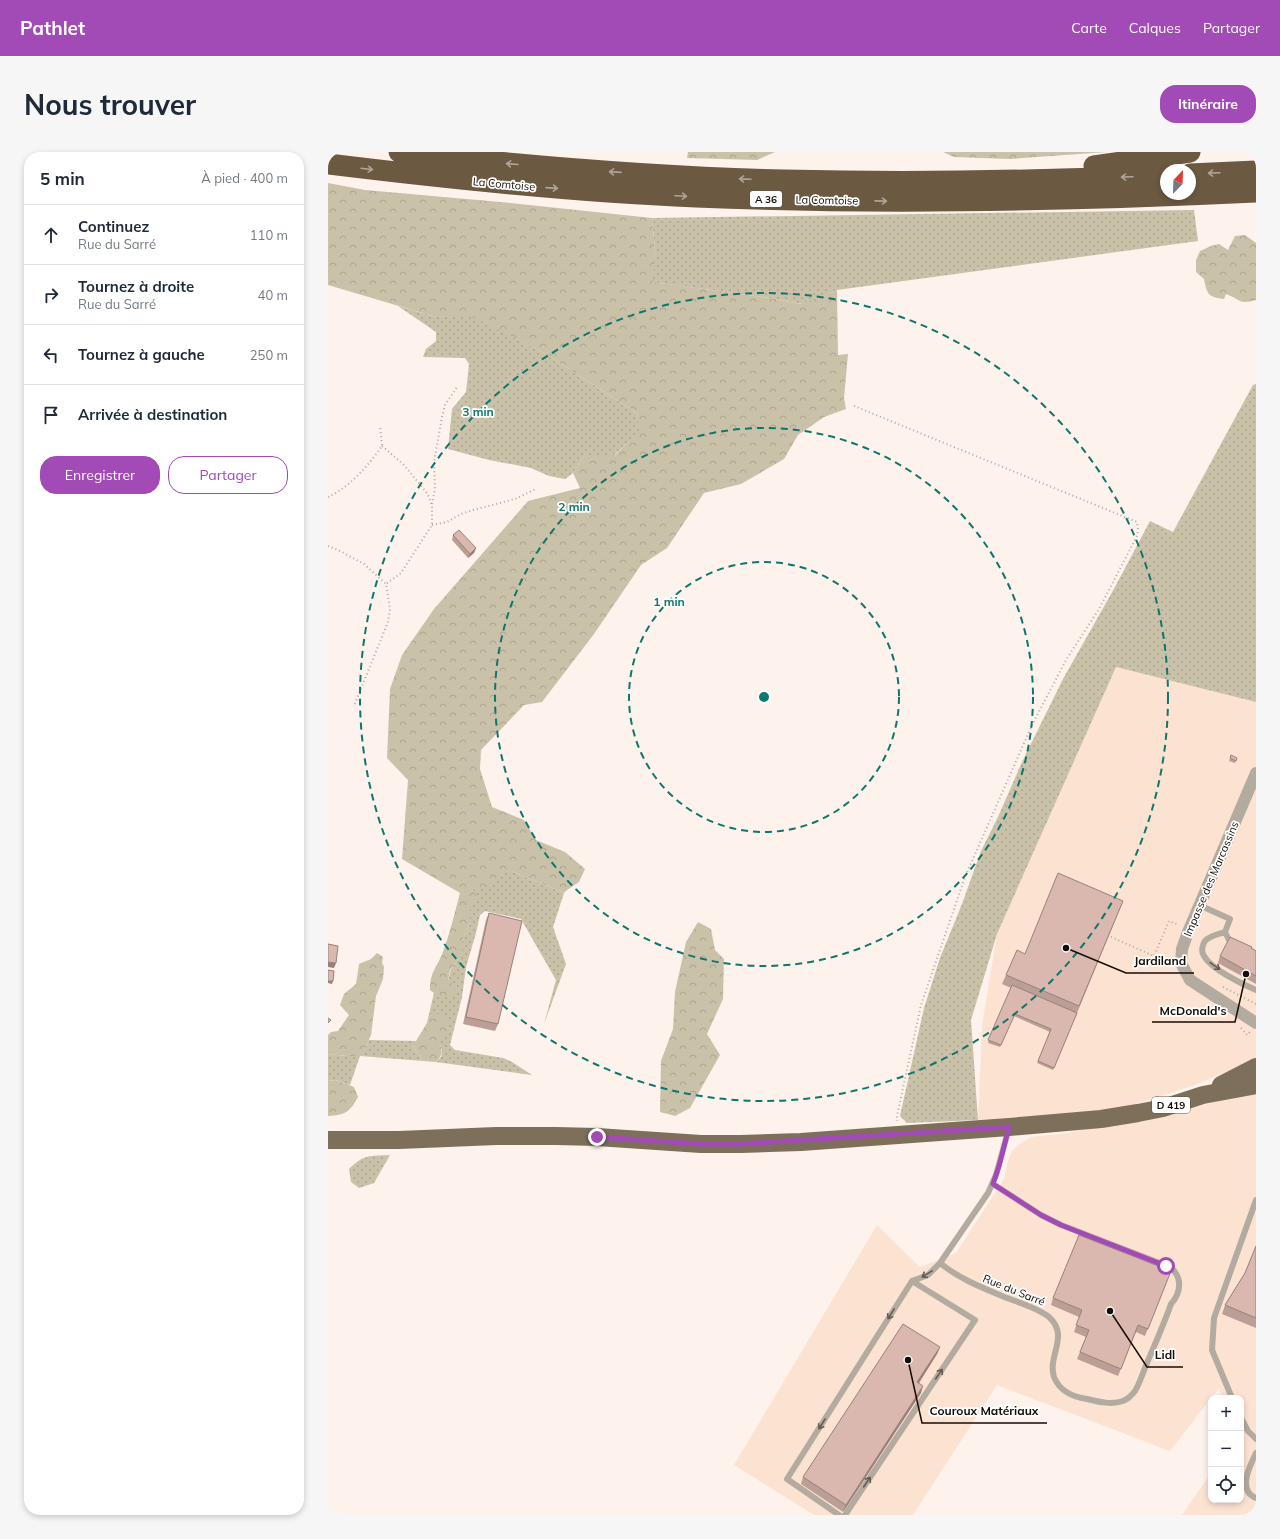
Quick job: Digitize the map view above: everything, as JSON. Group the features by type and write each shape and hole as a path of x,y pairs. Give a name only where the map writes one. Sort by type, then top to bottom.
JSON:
{"highway":[{"name":"La Comtoise","path":"399,152 507,164 592,171 784,180 967,181 1160,175"},
{"path":"784,180 834,173 1029,170 1092,166 1190,152"},
{"name":"La Comtoise","path":"328,164 535,187 631,194 737,199 902,202 985,201 1250,192"},
{"path":"1196,174 1256,171"}],"main road":[{"name":"D 419","path":"1203,1095 1256,1067"},
{"name":"D 419","path":"328,1140 399,1140 496,1136 556,1136 597,1137 701,1144 740,1144 1009,1127 1101,1119 1163,1108 1203,1095 1256,1085"}],"street":[{"name":"Impasse des Marcassins","path":"1256,773 1199,905 1182,949 1181,963 1190,980 1256,1023"}],"lane":[{"path":"1199,905 1230,919 1225,932 1228,940 1242,947"},
{"path":"1225,932 1210,937 1205,941 1202,949 1203,955 1208,962 1236,981 1256,990"},
{"path":"839,1515 787,1479 912,1281 928,1275 940,1263 993,1184 1009,1127"},
{"name":"Rue du Sarré","path":"940,1263 954,1274 974,1285 1020,1303 1045,1314 1050,1318 1054,1324 1058,1336 1053,1361 1053,1375 1060,1388 1066,1393 1079,1398 1110,1403 1122,1401 1135,1391 1171,1304 1177,1296 1179,1286 1176,1273 1170,1267 1061,1225 1041,1215 993,1184"},
{"path":"1231,1395 1212,1350 1214,1318 1253,1221 1256,1200"},
{"path":"846,1515 975,1320 912,1281"},
{"path":"1244,1424 1248,1431 1256,1439"},
{"path":"1256,1453 1249,1467 1246,1479 1248,1489 1253,1497 1256,1498"}],"path":[{"path":"386,584 401,573 432,525 434,462 442,417 445,405 457,387"},
{"path":"854,406 1137,522 1138,530 1137,536 1102,602 1066,660 1032,725 965,877 921,1005 897,1116 899,1134"},
{"path":"380,426 382,446 404,465 427,493 432,505"},
{"path":"328,497 340,492 363,469 382,446"},
{"path":"432,525 447,522 473,510 515,499 536,488"},
{"path":"328,546 364,564 386,584 390,609 388,622 354,706"},
{"path":"1111,937 1154,956 1169,921 1179,925"}],"shaded area":[{"path":"1116,667 1256,702 1256,1089 1249,1063 1192,1086 1121,1109 978,1120 982,1026 997,934"},
{"path":"1256,1090 1256,1515 1182,1515 1208,1477 1208,1503 1244,1503 1244,1395 1222,1395 1219,1389 1214,1395 1208,1395 1208,1402 1170,1451 997,1385 913,1515 814,1515 734,1465 877,1225 920,1267 956,1253 1004,1179 1012,1151 1018,1145 1031,1137 1067,1133 1187,1110"}],"green space":[{"path":"688,152 775,152 757,160 687,158"},
{"path":"943,152 1107,152 1010,159 954,157"},
{"path":"328,183 365,190 652,218 655,250 653,282 770,298 801,304 837,290 838,355 848,354 844,398 846,409 824,417 798,435 784,459 741,484 704,493 667,548 641,565 594,634 542,702 524,705 481,750 480,769 492,807 524,820 536,840 565,852 585,869 579,882 564,893 509,870 485,886 473,889 477,896 470,904 470,923 462,941 462,955 450,970 448,981 454,985 455,995 439,997 430,990 430,984 431,978 446,945 460,893 402,859 408,780 387,758 390,689 402,655 434,609 528,501 580,488 573,473 585,455 615,455 639,432 637,413 544,353 471,316 436,317 328,285"},
{"path":"1194,210 1198,241 837,290 802,304 770,298 652,282 655,250 652,218"},
{"path":"1245,235 1256,243 1256,300 1242,302 1226,294 1224,299 1211,296 1207,291 1204,279 1196,272 1196,260 1200,251 1219,244 1228,250 1235,236"},
{"path":"398,306 436,317 471,315 544,353 637,413 640,432 614,455 585,455 573,473 565,479 549,476 531,468 489,460 448,449 452,409 466,392 469,364 465,358 423,357 426,349 436,341 436,332"},
{"path":"1256,384 1256,702 1116,667 997,934 971,1020 978,1120 907,1123 900,1116 924,1008 940,958 962,904 981,851 998,817 1022,762 1063,679 1150,521 1173,532 1253,385"},
{"path":"509,870 564,893 553,927 566,964 544,1024 556,980 521,919 485,911 480,915 466,967 462,997 450,1045 455,1050 503,1058 532,1075 436,1062 441,1057 442,1050 439,1042 439,1014 429,1014 434,993 439,997 448,981 451,969 462,955 462,941 470,923 470,904 473,889 487,884"},
{"path":"698,922 711,929 715,950 724,959 723,999 707,1034 720,1055 690,1108 675,1116 660,1112 661,1061 673,1029 675,992 686,942"},
{"path":"377,953 383,957 383,979 376,996 371,1035 365,1049 360,1056 328,1054 328,1035 331,1032 338,1031 349,1015 340,1005 344,994 356,984 359,964 371,959"},
{"path":"429,1014 439,1014 448,1022 448,1029 439,1042 441,1053 440,1058 436,1062 423,1061 413,1046 427,1023"},
{"path":"369,1040 417,1041 413,1046 423,1061 360,1056 350,1085 336,1080 328,1081 328,1054 347,1056 365,1049"},
{"path":"336,1080 354,1087 358,1097 352,1106 343,1114 328,1116 328,1081"},
{"path":"390,1155 374,1183 359,1188 351,1182 349,1169 354,1164 363,1158"}],"building":[{"path":"459,530 476,548 470,554 453,535"},
{"path":"1231,755 1237,758 1236,761 1230,758"},
{"path":"1058,873 1123,901 1079,1006 1006,975 1017,950 1025,954"},
{"path":"489,913 522,921 498,1024 466,1017"},
{"path":"1230,937 1252,947 1251,948 1256,951 1256,976 1220,956"},
{"path":"328,944 338,946 336,963 328,962"},
{"path":"328,970 334,971 333,981 328,981"},
{"path":"1012,985 1077,1013 1054,1068 1038,1061 1051,1029 1015,1014 1001,1045 988,1040"},
{"path":"1079,1235 1171,1271 1148,1329 1138,1325 1121,1369 1080,1352 1089,1330 1076,1325 1082,1310 1053,1298"},
{"path":"1256,1246 1256,1318 1225,1305 1245,1273"},
{"path":"903,1324 940,1347 917,1382 923,1386 846,1505 803,1477"}],"place":[{"name":"Jardiland","path":"1066,948"},
{"name":"McDonald's","path":"1246,974"},
{"name":"Lidl","path":"1110,1311"},
{"name":"Couroux Matériaux","path":"908,1360"}],"route":[{"path":"597,1137 701,1144 740,1144 801,1142 1009,1127 993,1184 1041,1215 1061,1225 1166,1266"}]}
